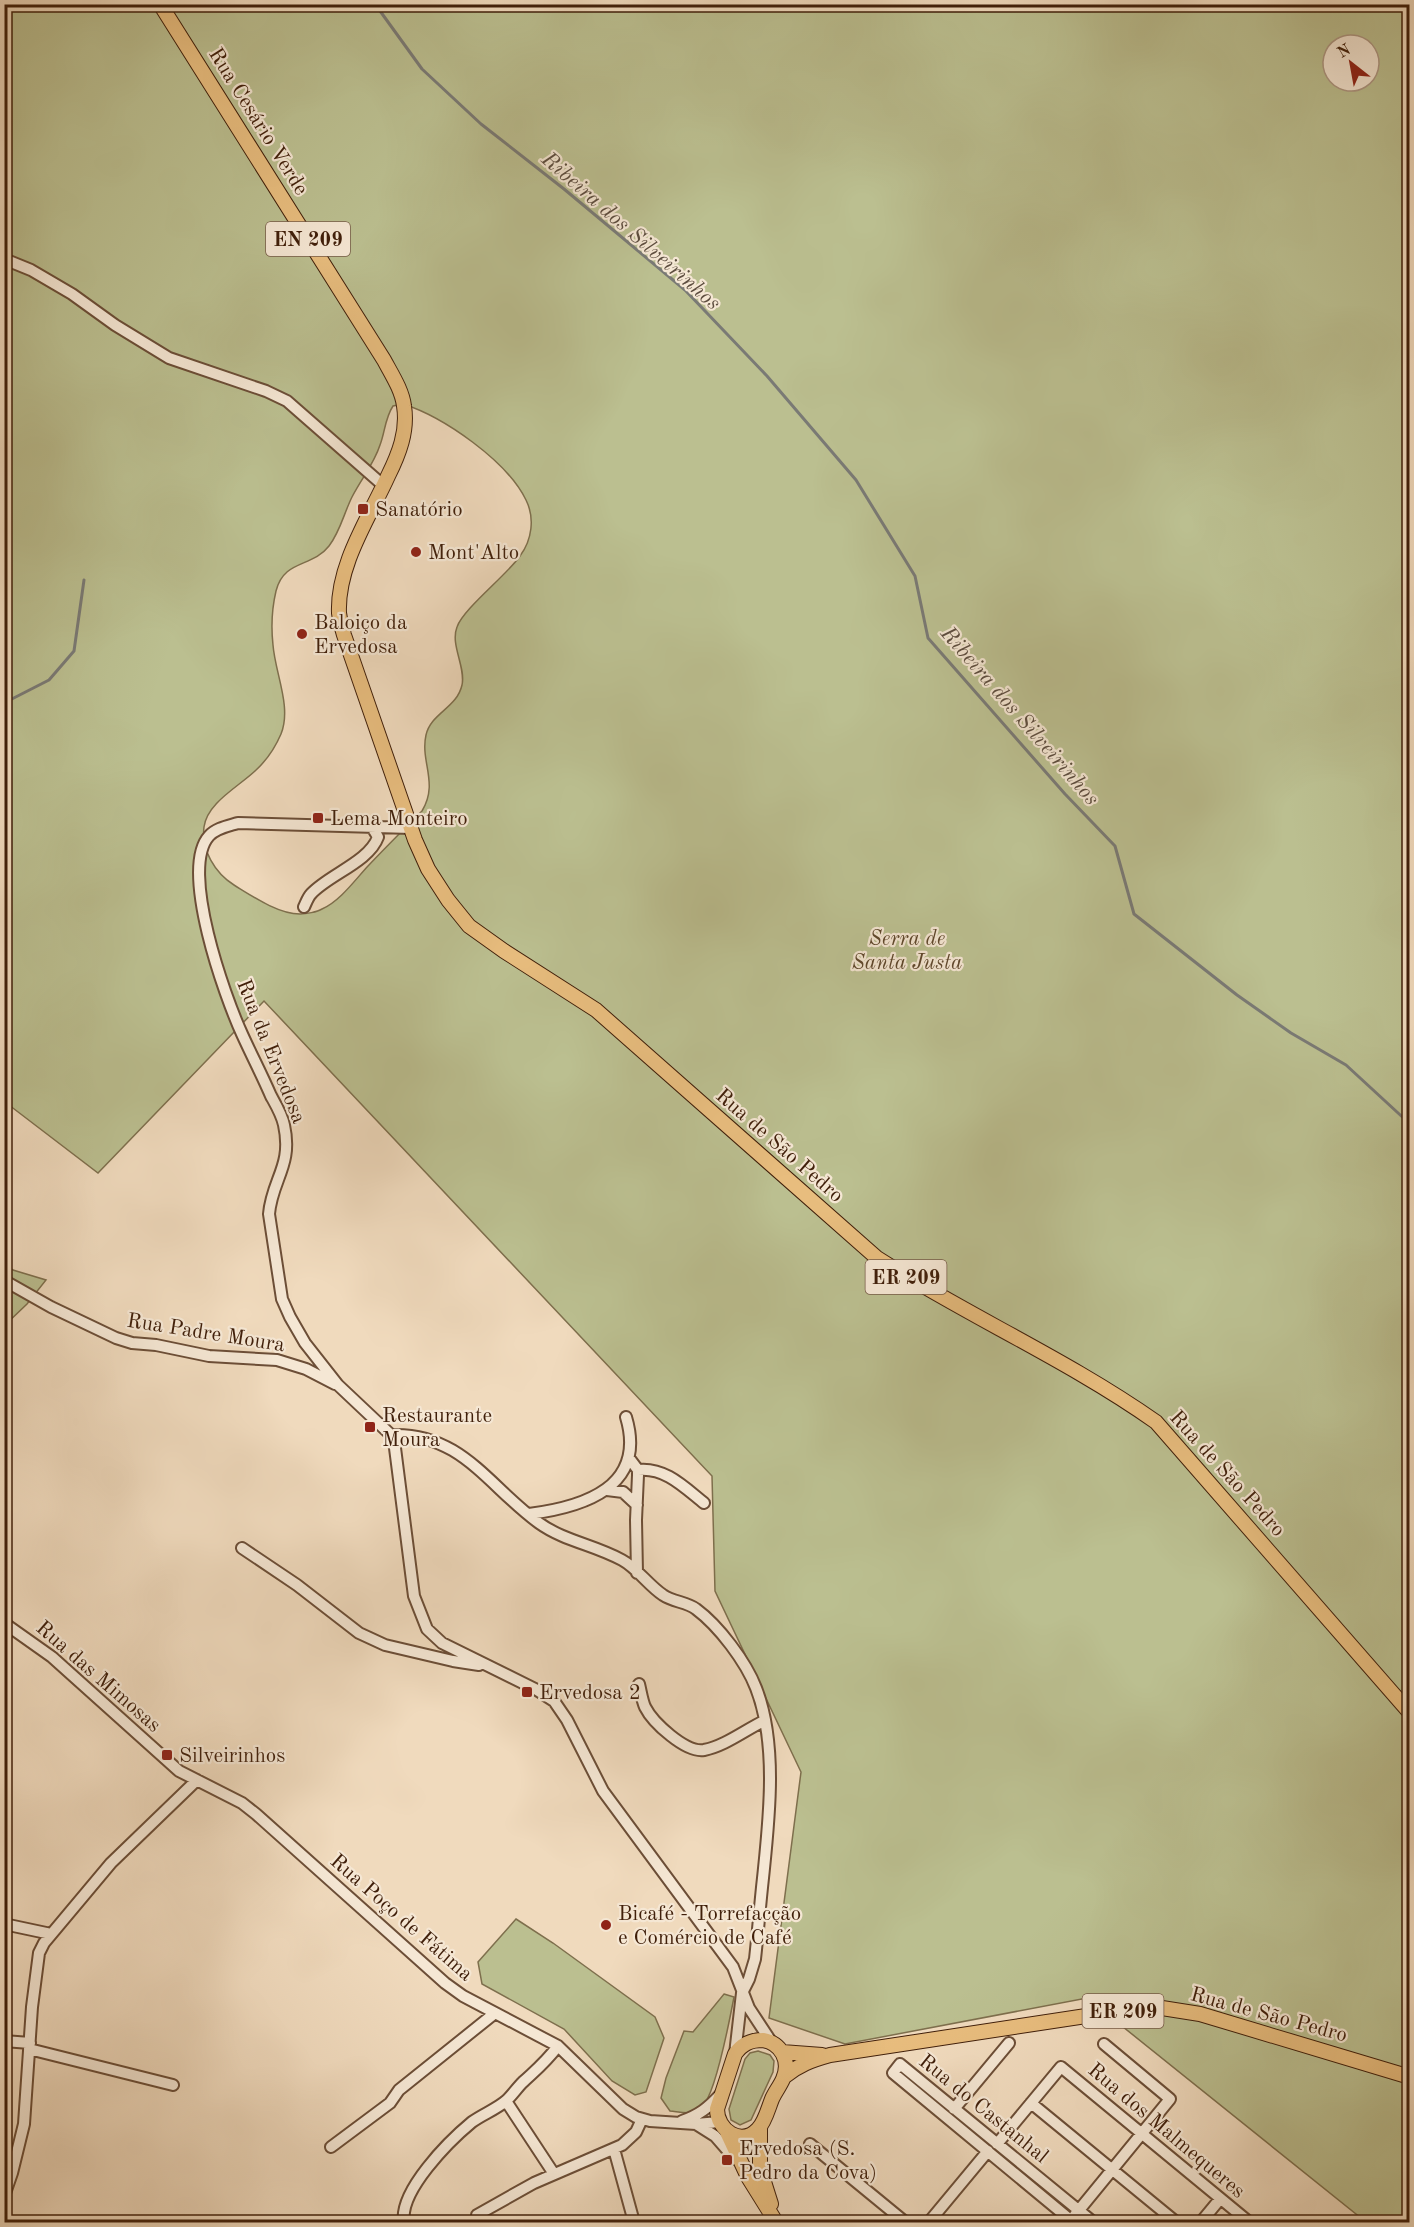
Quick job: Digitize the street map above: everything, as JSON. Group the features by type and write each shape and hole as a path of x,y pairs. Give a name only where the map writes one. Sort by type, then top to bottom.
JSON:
{"main road":[{"name":"Rua Cesário Verde","path":"160,4 397,383 404,405 405,427 400,451 384,486"},
{"name":"Rua de São Pedro","path":"384,486 346,570 339,613 350,654 409,822 428,869 448,900 469,926 596,1010 877,1258 922,1287 1114,1394 1156,1422 1410,1713"},
{"name":"Rua de São Pedro","path":"784,2077 796,2067 813,2059 830,2055 1119,2011 1162,2008 1200,2014 1410,2077"},
{"name":"ER 209","path":"735,2055 744,2044 750,2041 763,2040 777,2047"},
{"name":"Rua de São Pedro","path":"777,2047 830,2055"},
{"path":"777,2047 786,2067 784,2077 760,2127 760,2169 777,2223"},
{"path":"735,2055 717,2109 723,2127 748,2177 777,2223"},
{"path":"723,2127 740,2137 760,2127"}],"street":[{"path":"4,259 31,270 72,294 115,325 169,358 266,391 287,401 384,486"},
{"name":"Rua da Ervedosa","path":"391,1436 338,1385 304,1343 282,1299 269,1214 270,1200 285,1162 288,1142 284,1122 241,1032 219,973 200,895 198,868 202,849 209,836 220,828 238,822 372,827 409,822"},
{"path":"304,907 310,894 363,856 376,841 378,837 372,827"},
{"name":"Rua Padre Moura","path":"5,1281 51,1307 116,1338 132,1343 156,1345 209,1356 277,1360 306,1369 338,1385"},
{"path":"529,1514 553,1511 583,1503 607,1490 629,1458 630,1430 626,1417"},
{"path":"735,2055 742,1992 755,1959 768,1830 770,1769 764,1721 756,1687 724,1637 695,1608 665,1597 622,1560 564,1537 539,1523 463,1455 440,1444 409,1435 391,1436 395,1448 414,1596 427,1629 442,1643 537,1690 554,1701 567,1720 603,1791 733,1966 742,1992 749,2007 777,2047"},
{"path":"629,1458 638,1470 637,1573"},
{"path":"638,1470 663,1472 704,1503"},
{"path":"607,1490 623,1492 636,1505"},
{"path":"242,1548 297,1586 359,1634 410,1652 489,1666"},
{"name":"Rua das Mimosas","path":"4,1623 52,1657 175,1768 197,1780"},
{"path":"639,1684 645,1708 654,1720 683,1744 695,1749 704,1750 719,1744 764,1721"},
{"path":"4,2196 12,2174 24,2124 29,2046 39,1953 51,1934 111,1863 197,1780"},
{"name":"Rua Poço de Fátima","path":"197,1780 242,1803 445,1983 463,1996 558,2046 623,2109 642,2119 723,2127"},
{"path":"4,1924 51,1934"},
{"path":"331,2147 390,2103 399,2090 495,2013"},
{"path":"4,2041 173,2085"},
{"path":"954,2109 1009,2043"},
{"path":"1072,2221 1170,2099 1104,2044"},
{"path":"404,2223 403,2214 415,2186 440,2151 473,2122 506,2101 522,2083 542,2067 558,2046"},
{"name":"Rua do Castanhal","path":"1072,2221 893,2073 900,2064 1093,2223"},
{"name":"Rua dos Malmequeres","path":"1031,2103 1061,2067 1249,2223"},
{"name":"Rua Poço de Fátima","path":"678,2122 699,2115 709,2108 722,2092"},
{"path":"506,2101 554,2174"},
{"path":"997,2144 1031,2103 1176,2223"},
{"path":"483,2223 477,2215 503,2200 554,2174 622,2145 636,2132 642,2119"},
{"path":"696,2124 715,2136 748,2177"},
{"path":"810,2144 905,2223"},
{"path":"614,2149 634,2223"},
{"path":"929,2223 988,2151"},
{"path":"1201,2223 1220,2199"}],"green space":[{"name":"Serra de Santa Justa","path":"4,5 1409,5 1409,2222 1366,2222 1087,1998 845,2044 769,2018 801,1772 715,1591 712,1476 264,1001 98,1173 5,1102","holes":["403,404 419,410 473,442 505,470 517,485 529,507 530,536 520,556 468,611 457,627 455,641 462,671 462,685 455,699 433,721 426,735 425,754 429,791 422,811 335,901 314,912 302,914 283,911 234,885 215,867 205,844 206,818 224,796 259,767 281,734 284,724 284,701 274,656 272,631 276,591 280,581 292,568 315,558 333,541 352,497 377,452 393,406"]},
{"path":"5,1264 13,1270 46,1280 27,1304 5,1325"},
{"path":"516,1919 655,2017 664,2038 646,2092 635,2095 612,2081 564,2029 482,1984 478,1962"},
{"path":"724,1994 734,1997 721,2055 707,2100 695,2112 670,2111 661,2098 684,2031 693,2032"},
{"path":"758,2051 770,2055 774,2061 773,2072 751,2120 740,2125 731,2120 729,2109 745,2059 750,2053"}],"waterway":[{"name":"Ribeira dos Silveirinhos","path":"375,4 422,69 481,124 564,189 685,290 767,376 856,480 915,576 928,638 1065,794 1115,846 1134,914 1237,995 1291,1033 1346,1065 1410,1124"},
{"path":"4,703 49,680 74,651 84,580"}],"place":[{"name":"Sanatório","path":"363,509"},
{"name":"Mont'Alto","path":"416,552"},
{"name":"Baloiço da Ervedosa","path":"302,634"},
{"name":"Lema Monteiro","path":"318,818"},
{"name":"Restaurante Moura","path":"370,1427"},
{"name":"Ervedosa 2","path":"527,1692"},
{"name":"Silveirinhos","path":"167,1755"},
{"name":"Bicafé - Torrefacção e Comércio de Café","path":"606,1925"},
{"name":"Ervedosa (S. Pedro da Cova)","path":"727,2160"}]}
